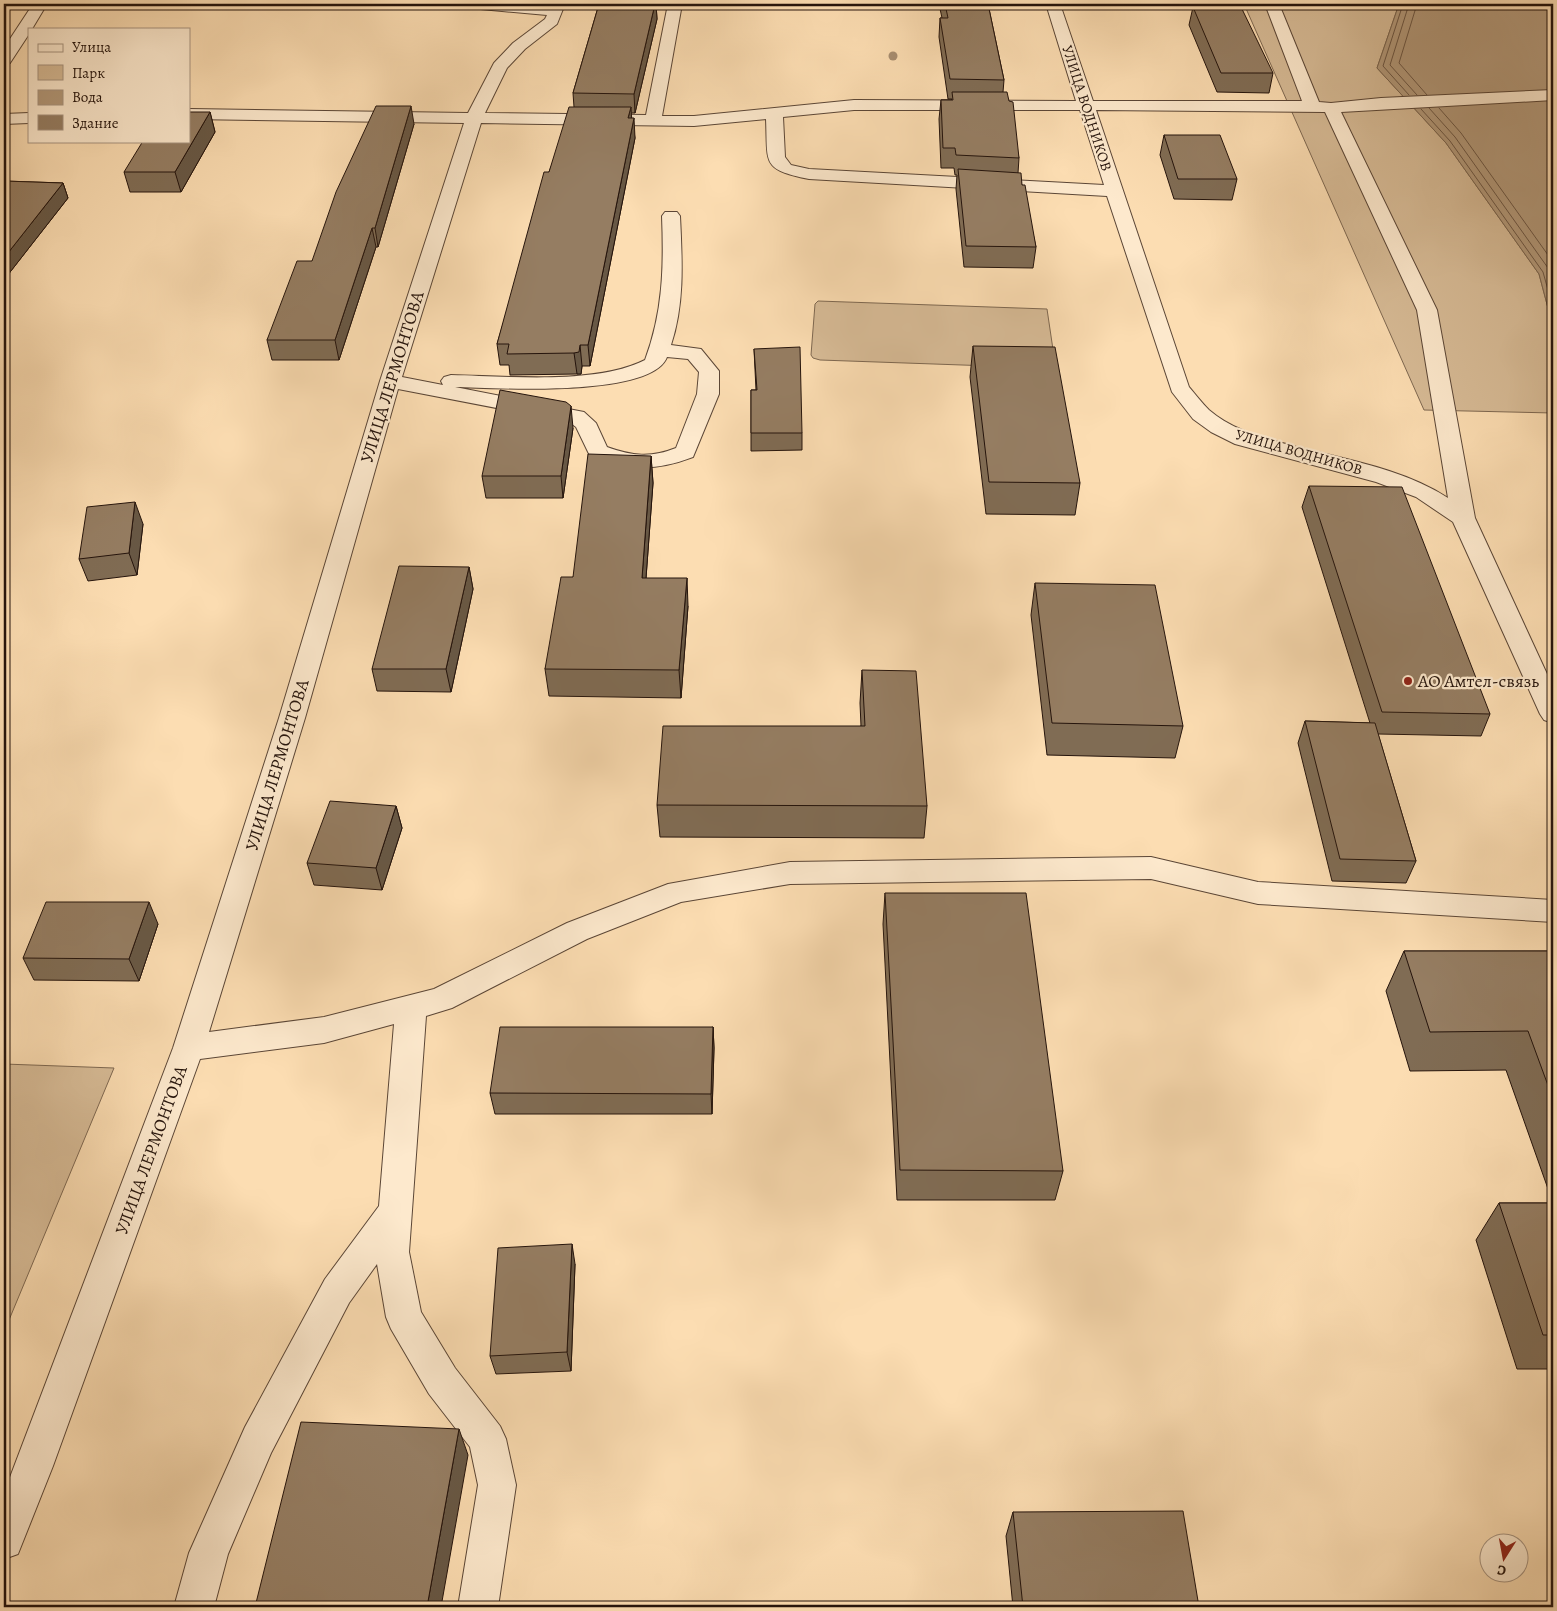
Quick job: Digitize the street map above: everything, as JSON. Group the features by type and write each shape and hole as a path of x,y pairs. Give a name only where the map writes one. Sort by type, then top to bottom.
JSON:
{"street":[{"path":"4,60 40,4"},
{"path":"470,4 560,6"},
{"path":"653,120 675,4"},
{"name":"УЛИЦА ВОДНИКОВ","path":"1053,4 1179,388 1202,414 1219,427 1243,439 1384,477 1416,489 1463,518"},
{"path":"1272,4 1322,107 1427,310 1463,518 1553,714"},
{"name":"УЛИЦА ЛЕРМОНТОВА","path":"4,1540 34,1466 189,1048 292,718 390,381 474,118 500,66 519,46 552,21 560,6"},
{"path":"190,114 694,121 854,105 1322,107 1553,95"},
{"path":"774,113 776,158 785,168 809,174 1114,191"},
{"path":"4,119 28,118"},
{"path":"390,381 604,379 628,376 654,363 666,333 673,261 671,216"},
{"path":"390,381 576,417 585,423 598,451 627,462 661,462 686,452 708,394 708,371 694,353 659,350"},
{"path":"189,1048 324,1030 441,999 577,931 678,892 790,873 1151,868 1258,893 1553,911"},
{"path":"411,1006 392,1252 404,1317 442,1381 487,1439 497,1485 478,1607"},
{"path":"194,1607 209,1553 258,1440 336,1290 395,1211"}],"green space":[{"path":"1244,4 1399,4 1377,68 1446,143 1539,274 1553,327 1553,413 1424,410"},
{"path":"818,301 1047,309 1055,363 1047,368 820,360 813,358 811,355 815,304"},
{"path":"4,1064 114,1068 4,1332"}],"water":[{"path":"1399,4 1553,4 1553,327 1539,274 1446,143 1377,68"}],"building":[{"path":"599,4 655,4 634,94 573,93"},
{"path":"945,4 988,4 1004,80 950,79 940,18 948,18"},
{"path":"1193,7 1241,7 1273,73 1221,73"},
{"path":"952,92 1007,92 1009,101 1013,102 1019,158 956,155 955,148 943,148 941,100 953,100"},
{"path":"376,106 411,106 375,228 372,228 335,340 267,340 297,261 312,261 336,192"},
{"path":"569,107 631,107 628,118 634,118 588,345 580,345 579,352 574,353 507,354 509,344 497,344 544,172 549,172"},
{"path":"190,112 210,112 175,172 124,172 142,142 190,142"},
{"path":"1164,135 1220,135 1237,179 1178,179"},
{"path":"958,169 1021,173 1022,185 1025,185 1036,247 966,246"},
{"path":"4,181 63,183 4,258"},
{"path":"973,346 1055,347 1080,483 989,482"},
{"path":"800,347 802,433 751,433 751,390 757,390 754,349"},
{"path":"500,390 566,402 571,406 561,476 482,476"},
{"path":"588,454 651,456 642,578 687,578 679,670 545,669 561,577 573,577"},
{"path":"1309,486 1402,487 1490,714 1382,712"},
{"path":"135,502 129,553 79,559 87,507"},
{"path":"399,566 469,567 446,669 372,669"},
{"path":"1035,583 1155,585 1183,726 1052,723"},
{"path":"862,670 916,671 927,806 657,805 663,726 865,726"},
{"path":"1305,721 1375,723 1416,861 1340,859"},
{"path":"330,801 396,806 376,868 307,863"},
{"path":"885,893 1026,893 1063,1171 900,1170"},
{"path":"46,902 149,902 129,959 23,958"},
{"path":"1404,951 1553,951 1553,1099 1528,1031 1430,1032"},
{"path":"500,1027 713,1027 711,1094 490,1093"},
{"path":"1499,1203 1553,1203 1553,1335 1543,1335"},
{"path":"572,1244 567,1352 490,1356 498,1248"},
{"path":"301,1422 459,1429 427,1607 255,1607"},
{"path":"1183,1511 1199,1607 1023,1607 1013,1512"}],"place":[{"name":"АО Амтел-связь","path":"1408,681"}]}
